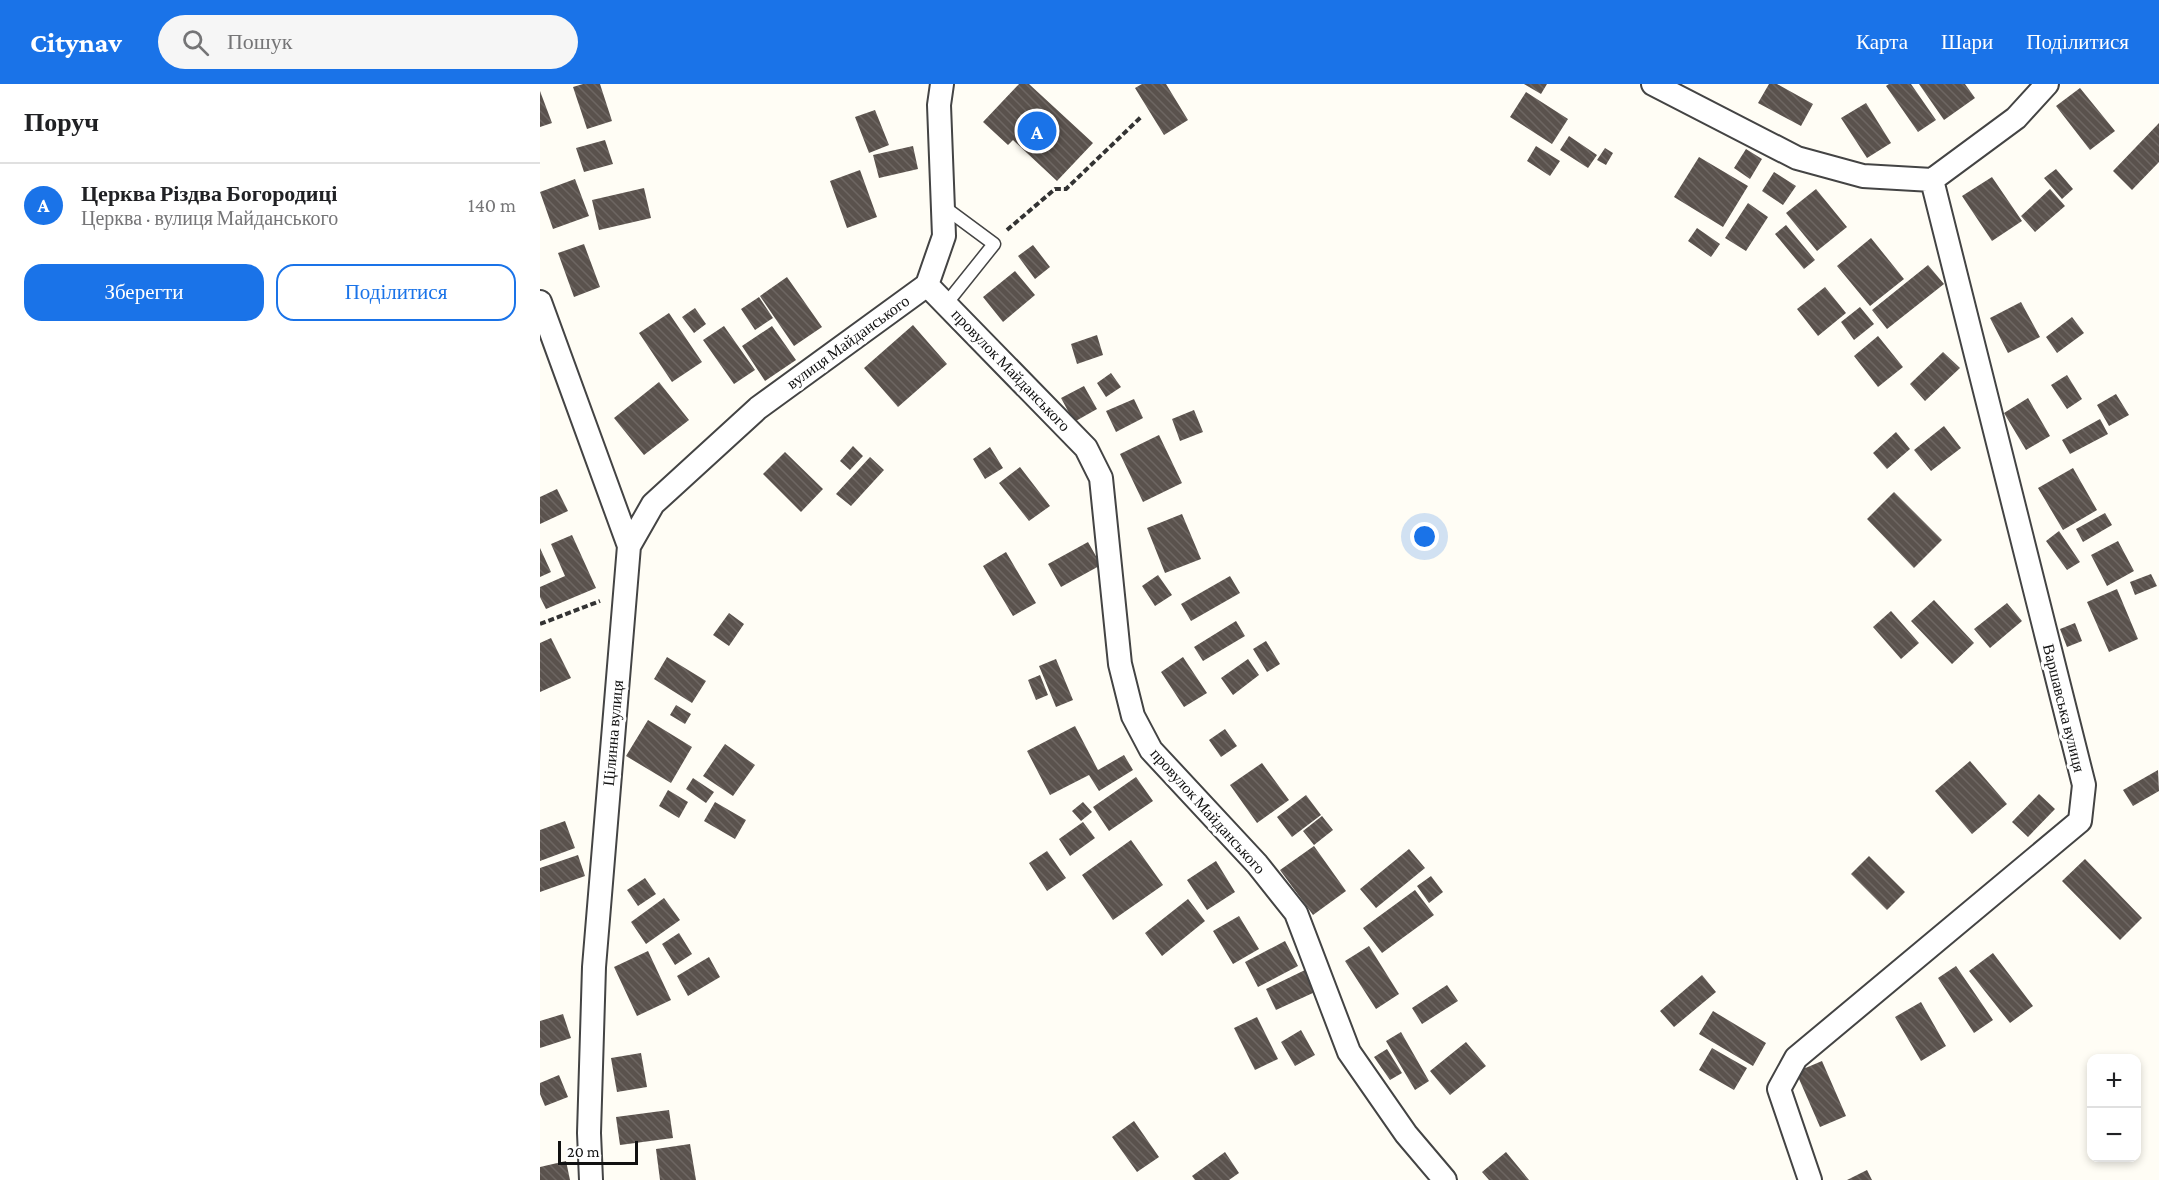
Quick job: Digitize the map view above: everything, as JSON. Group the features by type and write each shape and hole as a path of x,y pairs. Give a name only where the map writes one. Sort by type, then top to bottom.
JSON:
{"street":[{"name":"вулиця Майданського","path":"629,546 653,504 758,408 927,285 944,236 939,105 942,84"},
{"path":"1653,84 1797,158 1863,177 1932,180 2016,118 2047,84"},
{"name":"Варшавська вулиця","path":"1810,1180 1779,1089 1796,1058 2080,821 2084,785 1932,180"},
{"name":"провулок Майданського","path":"927,285 1086,448 1101,478 1120,664 1133,716 1151,750 1257,864 1296,914 1349,1052 1406,1134 1445,1180"},
{"name":"Цілинна вулиця","path":"540,302 629,546 594,967 589,1133 591,1180"}],"lane":[{"path":"944,207 994,244 946,304"}],"path":[{"path":"994,244 1055,189 1066,189 1141,117"},
{"path":"540,624 626,591"}],"building":[{"path":"583,84 600,84 612,121 587,129 573,87"},
{"path":"1019,84 1029,84 1093,143 1057,181 1013,140 1008,145 983,122"},
{"path":"1142,84 1166,84 1188,120 1164,135 1135,88"},
{"path":"1524,84 1547,84 1541,94"},
{"path":"1769,84 1777,84 1813,104 1801,126 1758,103"},
{"path":"1911,84 1936,120 1918,132 1886,86"},
{"path":"1919,84 1965,84 1975,98 1944,120"},
{"path":"2080,88 2115,131 2090,150 2056,106"},
{"path":"540,91 552,123 540,127"},
{"path":"1526,92 1568,119 1552,144 1510,117"},
{"path":"1866,103 1891,143 1867,158 1841,118"},
{"path":"875,110 889,145 869,153 855,117"},
{"path":"2159,123 2159,162 2132,190 2113,171"},
{"path":"1569,136 1597,155 1588,168 1560,150"},
{"path":"605,140 613,164 584,172 576,148"},
{"path":"913,146 918,169 879,178 873,155"},
{"path":"1536,146 1560,161 1550,176 1527,161"},
{"path":"1605,148 1613,153 1606,165 1597,160"},
{"path":"1746,149 1762,159 1750,179 1734,168"},
{"path":"1699,157 1748,186 1723,227 1674,197"},
{"path":"2056,169 2073,189 2062,199 2044,178"},
{"path":"860,170 877,217 847,228 830,181"},
{"path":"1774,172 1796,186 1783,205 1762,191"},
{"path":"1992,177 2022,221 1992,241 1962,196"},
{"path":"575,179 589,216 553,229 540,192"},
{"path":"644,188 651,218 599,230 592,200"},
{"path":"1816,189 1847,227 1817,251 1786,213"},
{"path":"2050,189 2065,206 2035,232 2021,216"},
{"path":"1748,203 1768,217 1746,251 1725,238"},
{"path":"1786,225 1815,260 1804,269 1775,234"},
{"path":"1697,228 1720,244 1711,257 1688,241"},
{"path":"1871,238 1904,279 1870,306 1837,266"},
{"path":"584,244 600,287 574,297 558,253"},
{"path":"1033,245 1050,267 1035,279 1018,256"},
{"path":"1928,265 1944,284 1887,329 1872,310"},
{"path":"1015,271 1035,295 1003,322 983,297"},
{"path":"787,277 822,327 794,346 760,296"},
{"path":"1825,287 1846,313 1818,336 1797,309"},
{"path":"759,297 773,318 755,330 741,309"},
{"path":"2021,302 2040,337 2008,353 1990,318"},
{"path":"1860,307 1874,324 1854,340 1841,322"},
{"path":"695,308 706,324 694,333 682,317"},
{"path":"669,313 702,362 672,382 639,333"},
{"path":"2072,317 2084,333 2057,353 2046,337"},
{"path":"913,325 947,364 898,407 864,368"},
{"path":"724,326 755,370 734,384 703,340"},
{"path":"772,326 796,360 765,381 742,346"},
{"path":"1097,335 1103,355 1077,364 1071,344"},
{"path":"1878,336 1903,367 1878,387 1854,356"},
{"path":"1943,352 1960,368 1925,401 1910,384"},
{"path":"1111,373 1121,387 1106,397 1097,383"},
{"path":"2067,375 2082,399 2067,409 2051,385"},
{"path":"659,382 689,420 644,455 614,418"},
{"path":"1084,386 1097,409 1074,422 1061,398"},
{"path":"2116,394 2129,415 2109,426 2097,405"},
{"path":"2028,398 2050,436 2026,450 2004,413"},
{"path":"1134,399 1143,418 1116,432 1106,411"},
{"path":"1194,410 1203,432 1180,441 1172,419"},
{"path":"2100,419 2108,434 2070,454 2062,440"},
{"path":"1944,426 1961,448 1931,471 1914,450"},
{"path":"1896,432 1910,449 1887,469 1873,453"},
{"path":"1159,435 1182,483 1143,502 1120,454"},
{"path":"853,446 863,456 850,470 840,461"},
{"path":"990,447 1003,468 985,479 973,459"},
{"path":"785,452 823,489 801,512 763,474"},
{"path":"870,457 884,470 851,506 836,494"},
{"path":"1020,467 1050,506 1029,521 999,483"},
{"path":"2073,468 2097,510 2063,530 2038,488"},
{"path":"557,489 568,511 540,524 540,497"},
{"path":"1894,492 1942,540 1914,568 1867,519"},
{"path":"2105,513 2112,525 2083,542 2076,529"},
{"path":"1182,514 1201,559 1165,573 1147,528"},
{"path":"2059,531 2080,562 2067,570 2046,541"},
{"path":"572,535 596,588 546,609 540,597 540,587 565,576 551,544"},
{"path":"2118,541 2134,571 2107,586 2091,555"},
{"path":"1088,542 1101,565 1061,587 1048,564"},
{"path":"540,548 551,572 540,577"},
{"path":"1006,552 1036,603 1013,616 983,566"},
{"path":"2151,574 2157,586 2135,595 2130,582"},
{"path":"1158,575 1172,595 1155,606 1142,586"},
{"path":"1230,576 1240,593 1191,621 1181,604"},
{"path":"2117,589 2138,639 2109,652 2087,602"},
{"path":"1934,600 1974,643 1952,664 1911,621"},
{"path":"2007,603 2022,621 1990,648 1974,629"},
{"path":"1891,611 1919,643 1901,659 1873,627"},
{"path":"729,613 744,624 729,646 713,635"},
{"path":"1236,621 1245,636 1203,661 1194,647"},
{"path":"2075,623 2082,641 2067,647 2060,629"},
{"path":"551,638 571,678 540,692 540,643"},
{"path":"1266,641 1280,664 1267,672 1253,649"},
{"path":"667,657 706,681 692,703 654,679"},
{"path":"1183,657 1207,693 1184,707 1161,672"},
{"path":"1056,659 1073,700 1056,707 1039,666"},
{"path":"1248,659 1259,675 1233,695 1221,678"},
{"path":"1040,675 1048,695 1036,700 1028,680"},
{"path":"676,705 691,714 685,724 670,715"},
{"path":"648,720 692,747 671,783 626,756"},
{"path":"1075,726 1098,770 1124,755 1133,770 1099,791 1089,775 1050,795 1027,751"},
{"path":"1225,729 1237,746 1221,757 1209,740"},
{"path":"725,744 755,765 733,796 703,776"},
{"path":"1970,761 2007,804 1972,834 1935,791"},
{"path":"1262,763 1289,800 1257,823 1230,785"},
{"path":"2158,770 2159,791 2133,806 2123,790"},
{"path":"1136,777 1153,801 1109,831 1093,807"},
{"path":"693,778 714,792 706,803 686,789"},
{"path":"668,790 688,802 679,818 659,806"},
{"path":"2039,794 2055,809 2028,837 2012,822"},
{"path":"1306,795 1321,815 1292,837 1277,817"},
{"path":"715,802 746,820 735,839 704,821"},
{"path":"1083,802 1092,812 1081,821 1072,811"},
{"path":"1322,816 1333,830 1314,845 1303,831"},
{"path":"565,821 575,848 540,861 540,830"},
{"path":"1083,822 1095,838 1070,856 1059,839"},
{"path":"1131,840 1163,885 1113,920 1082,875"},
{"path":"1314,846 1346,891 1313,915 1280,870"},
{"path":"1409,849 1425,868 1376,908 1360,889"},
{"path":"1047,851 1066,878 1047,891 1029,863"},
{"path":"578,855 585,876 540,892 540,868"},
{"path":"1869,856 1905,892 1887,910 1851,874"},
{"path":"2085,859 2142,918 2120,940 2062,881"},
{"path":"1216,861 1235,892 1207,910 1187,880"},
{"path":"1431,876 1443,892 1429,903 1417,886"},
{"path":"645,878 656,894 638,906 627,890"},
{"path":"1415,890 1434,915 1382,953 1363,928"},
{"path":"664,898 680,920 646,944 631,922"},
{"path":"1188,899 1205,921 1162,956 1145,933"},
{"path":"1239,916 1259,949 1233,964 1213,931"},
{"path":"679,933 692,954 675,965 662,944"},
{"path":"1285,941 1298,966 1258,987 1245,962"},
{"path":"1369,946 1399,994 1376,1009 1345,961"},
{"path":"648,951 671,1000 637,1016 614,967"},
{"path":"1993,953 2033,1006 2010,1023 1969,971"},
{"path":"709,957 720,977 688,996 677,976"},
{"path":"1956,966 1993,1020 1974,1033 1938,978"},
{"path":"1305,970 1315,992 1276,1010 1266,989"},
{"path":"1702,975 1716,992 1674,1027 1660,1011"},
{"path":"1447,985 1458,1001 1422,1024 1412,1008"},
{"path":"1921,1002 1946,1046 1921,1061 1895,1017"},
{"path":"1713,1011 1766,1043 1753,1066 1699,1034"},
{"path":"563,1014 571,1038 540,1048 540,1021"},
{"path":"1257,1017 1278,1059 1255,1070 1234,1028"},
{"path":"1301,1030 1315,1055 1295,1066 1281,1042"},
{"path":"1401,1032 1429,1081 1415,1090 1386,1041"},
{"path":"1466,1042 1486,1066 1450,1095 1430,1071"},
{"path":"1712,1048 1747,1068 1734,1090 1699,1070"},
{"path":"1387,1049 1402,1073 1390,1080 1374,1057"},
{"path":"641,1053 647,1087 617,1092 611,1058"},
{"path":"1822,1061 1846,1116 1820,1127 1796,1072"},
{"path":"559,1075 568,1097 545,1106 540,1094 540,1083"},
{"path":"669,1110 673,1138 620,1145 616,1117"},
{"path":"1134,1121 1159,1157 1137,1172 1112,1137"},
{"path":"690,1144 696,1180 660,1180 656,1149"},
{"path":"1225,1152 1239,1173 1229,1180 1195,1180 1192,1176"},
{"path":"1506,1152 1529,1180 1489,1180 1482,1172"},
{"path":"566,1161 570,1180 540,1180 540,1167"},
{"path":"1867,1170 1872,1180 1847,1180"}],"place":[{"name":"Церква Різдва Богородиці","path":"1037,131"}]}
